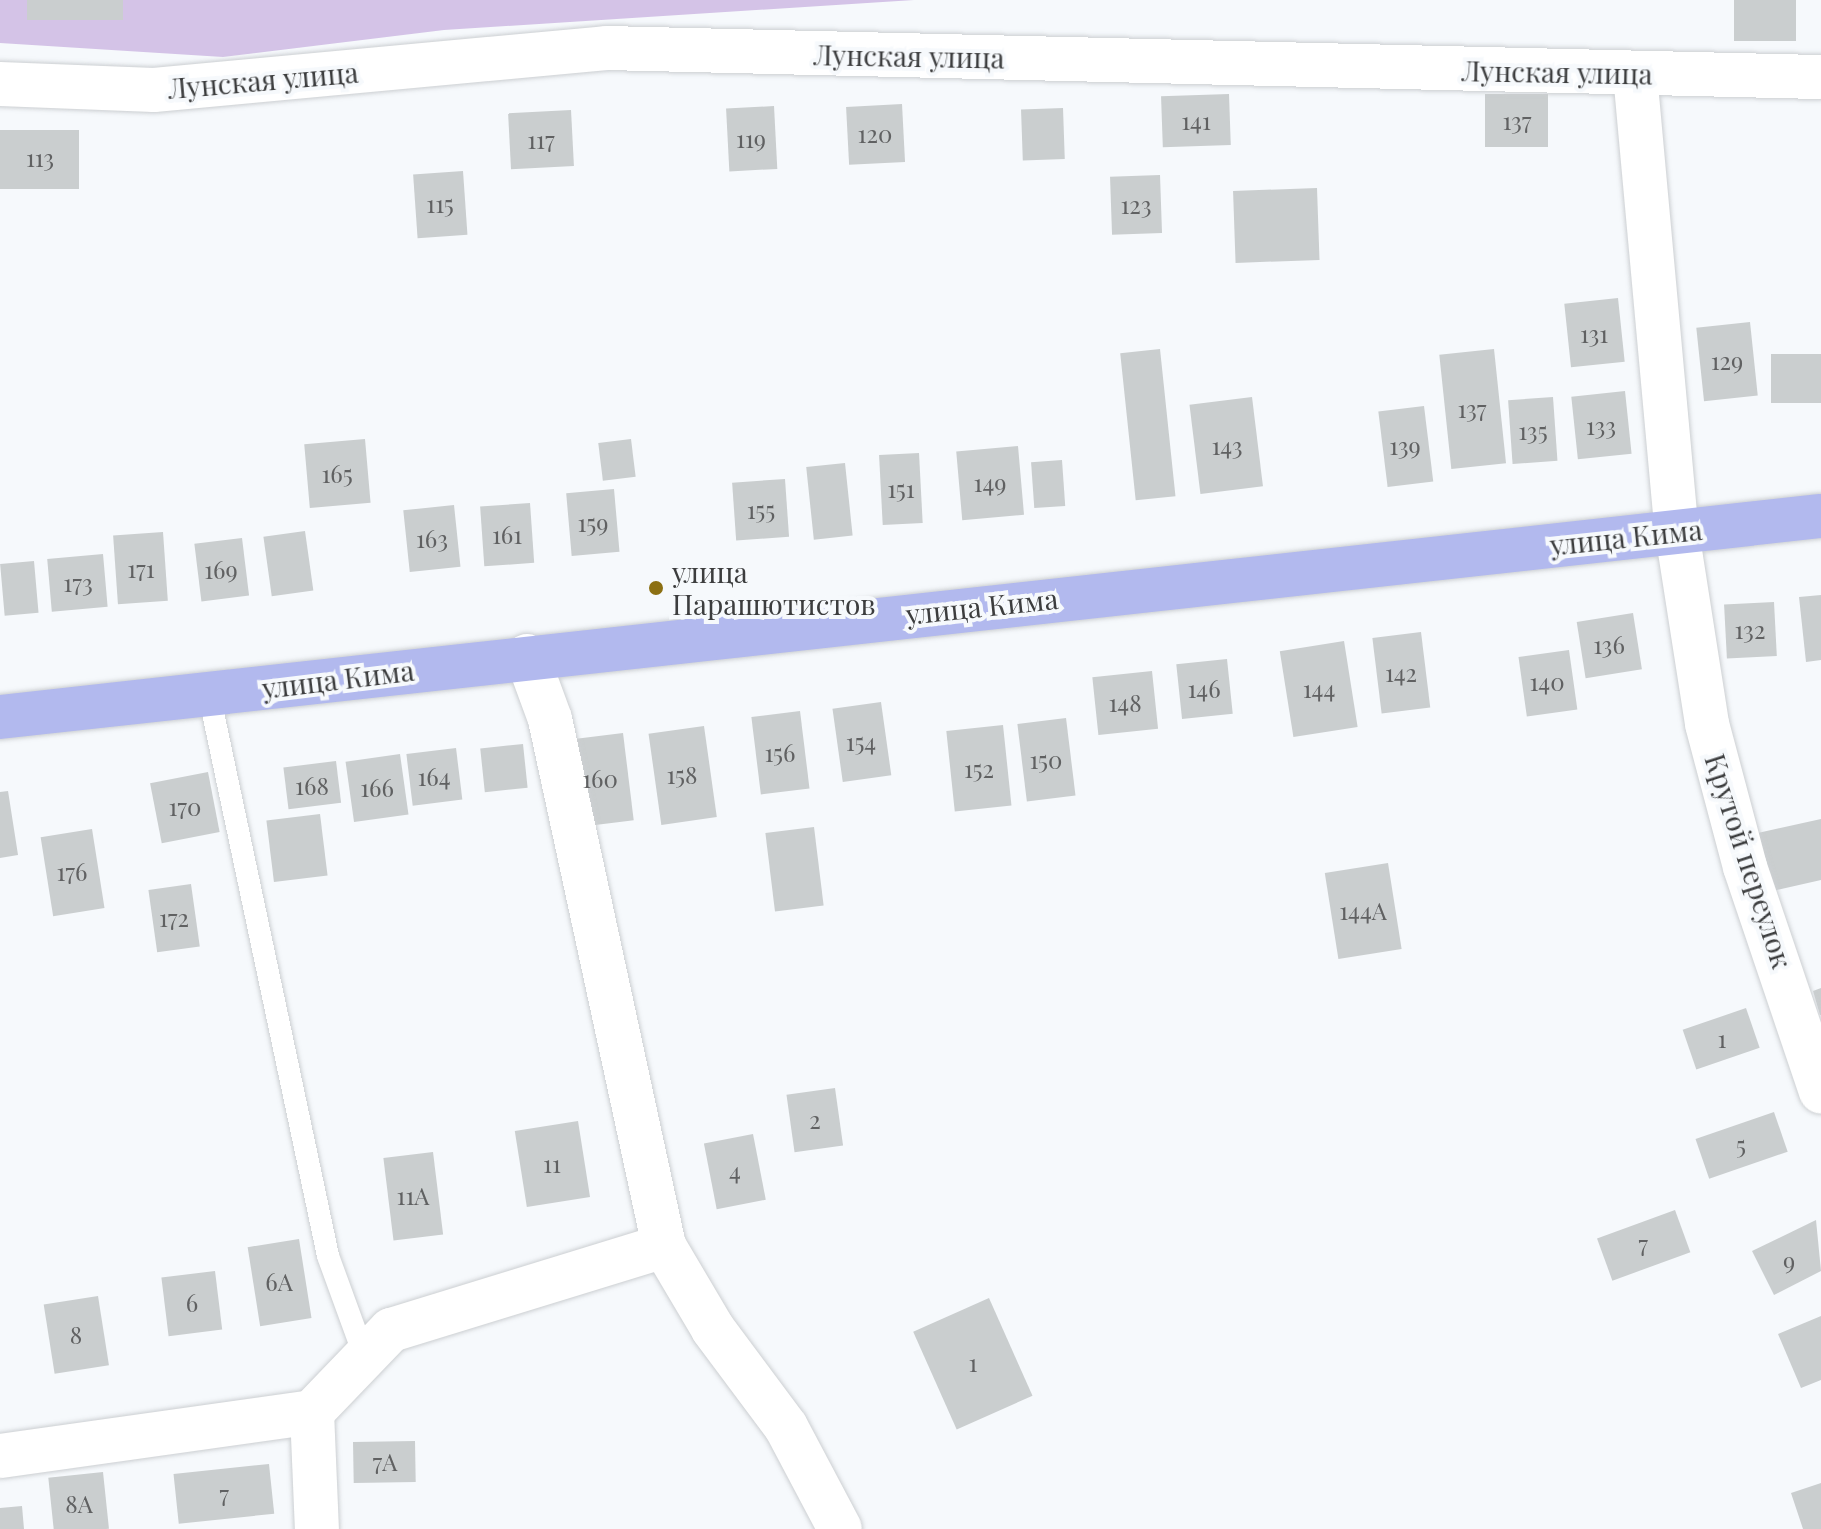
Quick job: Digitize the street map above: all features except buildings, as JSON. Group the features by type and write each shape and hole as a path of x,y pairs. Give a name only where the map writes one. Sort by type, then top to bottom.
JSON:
{"main road":[{"name":"улица Кима","path":"0,717 527,656 1821,516"}],"street":[{"name":"Лунская улица","path":"0,84 154,90 606,48 1821,77"},
{"name":"Крутой переулок","path":"1635,74 1677,532 1707,724 1745,867 1821,1092"},
{"path":"527,656 550,719 664,1246 713,1329 786,1427 840,1529"},
{"path":"0,1456 312,1412 363,1352 391,1330 664,1246"},
{"path":"312,1412 317,1529"}],"lane":[{"path":"209,694 328,1256 363,1352"}],"shaded area":[{"path":"0,0 914,0 444,30 223,57 0,43"}],"place":[{"name":"улица Парашютистов","path":"656,588"}]}
